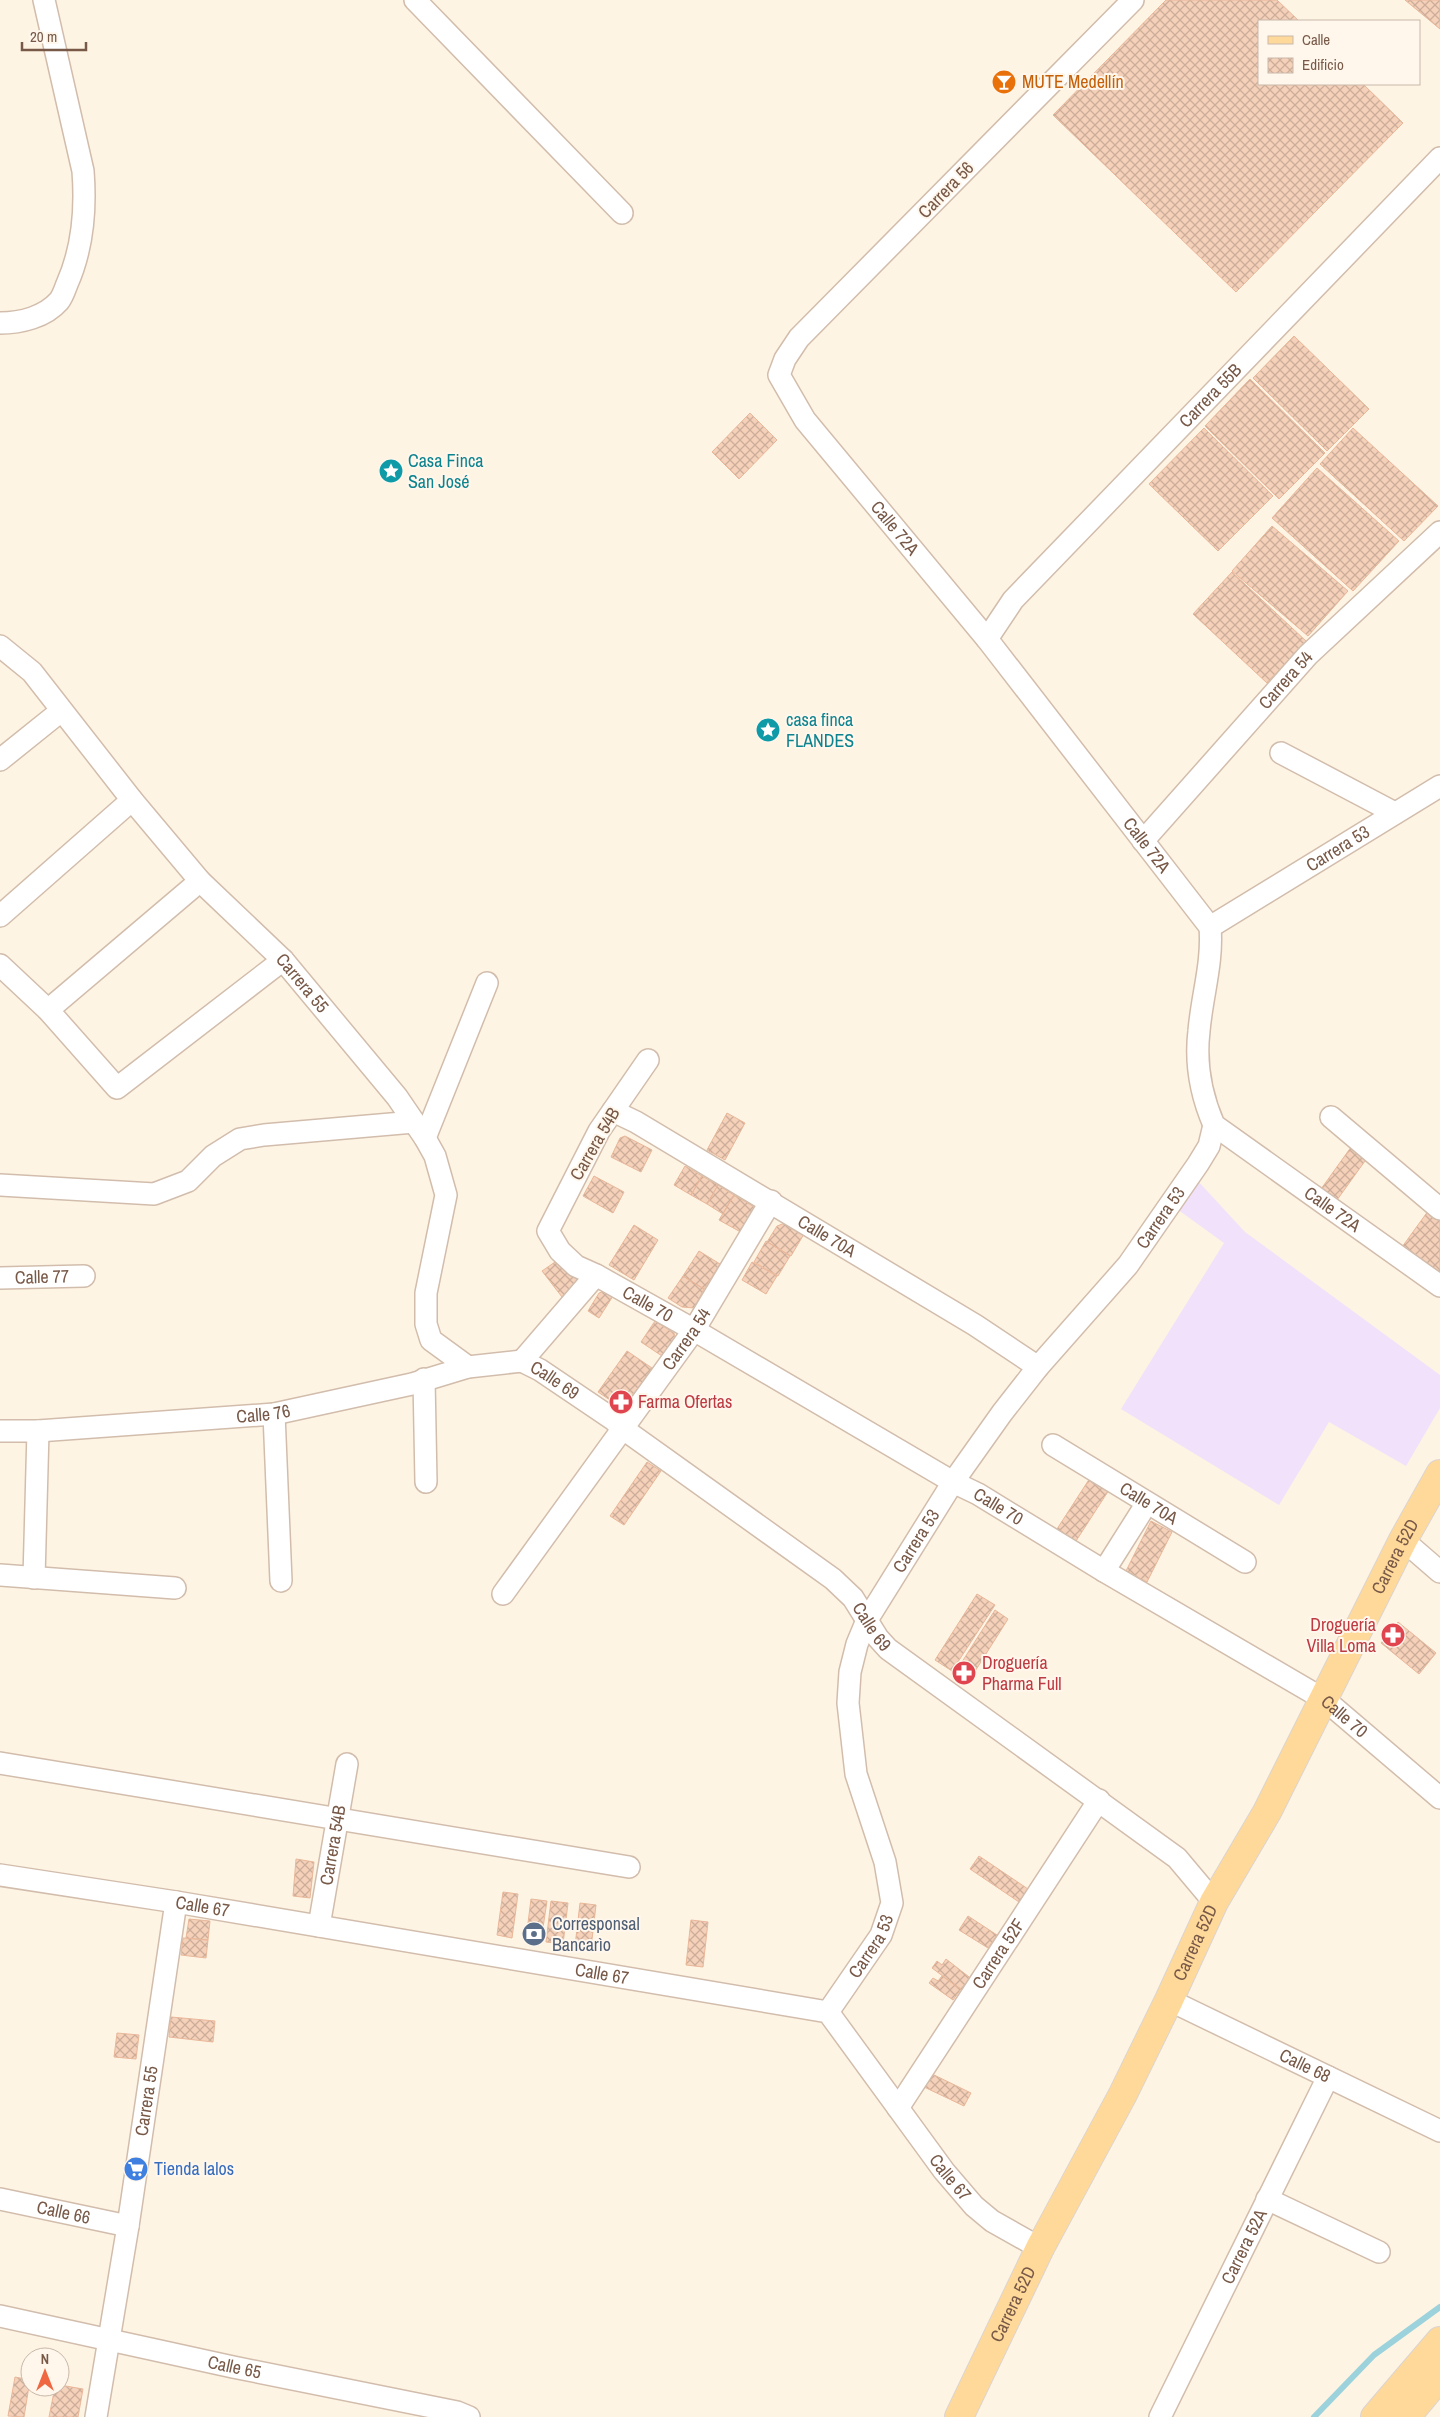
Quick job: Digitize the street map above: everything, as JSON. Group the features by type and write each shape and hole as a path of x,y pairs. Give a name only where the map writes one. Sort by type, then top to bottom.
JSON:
{"main road":[{"name":"Carrera 52D","path":"959,2417 1040,2248 1122,2094 1169,2000 1214,1902 1267,1812 1325,1700 1403,1540 1440,1474"},
{"path":"1374,2417 1440,2340"},
{"path":"1406,2417 1440,2376"}],"street":[{"path":"0,323 24,321 37,316 60,300 74,266 81,238 85,193 83,171 44,0"},
{"path":"415,0 622,213"},
{"name":"Carrera 56","path":"786,390 779,375 785,359 799,338 1133,0"},
{"name":"Carrera 55B","path":"987,639 1012,600 1440,158"},
{"name":"Calle 72A","path":"786,390 805,420 987,639 1210,927"},
{"name":"Carrera 54","path":"1143,841 1308,655 1440,532"},
{"name":"Carrera 55","path":"0,646 32,672 132,800 200,881 283,960 396,1097 420,1130 435,1156 446,1195 426,1293 426,1324 431,1340 468,1368"},
{"path":"0,760 61,711"},
{"path":"1282,753 1395,813"},
{"name":"Carrera 53","path":"1210,927 1440,786"},
{"path":"0,916 132,800"},
{"path":"48,1010 200,881"},
{"path":"1210,927 1209,971 1199,1032 1199,1082 1206,1107 1214,1125"},
{"path":"0,965 48,1010 117,1088 283,960"},
{"path":"0,1185 154,1194 188,1181 212,1156 240,1139 264,1135 420,1130 487,983"},
{"name":"Carrera 54B","path":"548,1231 599,1130 648,1060"},
{"name":"Calle 70A","path":"612,1111 636,1122 771,1201 975,1324 1038,1367"},
{"path":"1332,1118 1440,1209"},
{"name":"Calle 72A","path":"1214,1125 1440,1286"},
{"name":"Carrera 53","path":"828,2012 881,1935 892,1903 885,1862 856,1774 848,1703 850,1672 854,1653 867,1620 953,1482 1002,1413 1038,1367 1128,1265 1202,1158 1209,1146 1214,1125"},
{"name":"Carrera 54","path":"503,1594 694,1330 771,1201"},
{"name":"Calle 70","path":"548,1231 560,1251 576,1266 596,1275 694,1330 953,1482 978,1494 1104,1571 1325,1700 1440,1798"},
{"path":"522,1361 596,1275"},
{"name":"Calle 77","path":"0,1278 84,1276"},
{"name":"Calle 76","path":"0,1430 38,1431 274,1414 468,1368 522,1361"},
{"name":"Calle 69","path":"522,1361 540,1370 614,1420 622,1428 833,1579 853,1598 878,1638 902,1660 1178,1858 1214,1902"},
{"path":"424,1379 426,1482"},
{"path":"274,1414 281,1581"},
{"path":"34,1578 38,1431"},
{"name":"Calle 70A","path":"1053,1445 1245,1562"},
{"path":"1104,1571 1147,1503"},
{"path":"1403,1540 1440,1572"},
{"path":"0,1575 175,1588"},
{"path":"0,1763 630,1867"},
{"name":"Carrera 54B","path":"319,1926 347,1764"},
{"name":"Carrera 52F","path":"898,2108 1099,1800"},
{"name":"Calle 67","path":"0,1875 176,1902 828,2012 944,2171 974,2206 992,2221 1040,2248"},
{"name":"Carrera 55","path":"96,2417 128,2226 176,1902"},
{"name":"Calle 68","path":"1169,2000 1440,2131"},
{"name":"Carrera 52A","path":"1160,2417 1328,2077"},
{"name":"Calle 66","path":"0,2199 128,2226"},
{"path":"1267,2199 1379,2252"},
{"name":"Calle 65","path":"0,2316 457,2412 469,2417"}],"shaded area":[{"path":"1197,1180 1245,1232 1440,1375 1440,1408 1406,1466 1329,1422 1279,1505 1121,1409 1224,1243 1177,1209"}],"building":[{"path":"1166,0 1277,0 1298,20 1258,20 1258,85 1364,85 1403,123 1236,292 1053,115"},
{"path":"1405,0 1440,0 1440,29"},
{"path":"1294,336 1369,409 1327,451 1253,378"},
{"path":"1250,379 1325,453 1279,499 1205,426"},
{"path":"750,413 777,440 739,479 712,452"},
{"path":"1204,428 1273,496 1218,551 1149,484"},
{"path":"1353,428 1438,506 1404,541 1320,464"},
{"path":"1317,468 1399,541 1353,591 1272,518"},
{"path":"1272,526 1348,591 1308,636 1232,571"},
{"path":"1232,572 1306,641 1267,683 1193,614"},
{"path":"727,1113 745,1123 725,1160 707,1150"},
{"path":"625,1136 652,1150 641,1172 611,1157 620,1138"},
{"path":"1354,1143 1370,1154 1337,1200 1321,1189"},
{"path":"685,1166 702,1176 691,1195 674,1185"},
{"path":"594,1176 624,1192 613,1213 583,1196"},
{"path":"702,1176 718,1185 707,1204 691,1195"},
{"path":"718,1185 734,1195 723,1214 707,1204"},
{"path":"734,1195 756,1208 746,1235 719,1220"},
{"path":"1431,1207 1440,1214 1440,1274 1402,1247"},
{"path":"785,1223 804,1234 791,1256 767,1242 777,1226"},
{"path":"634,1225 658,1240 634,1280 609,1265"},
{"path":"766,1241 790,1256 778,1276 754,1262"},
{"path":"699,1251 720,1264 704,1289 683,1276"},
{"path":"555,1262 565,1265 578,1281 578,1285 562,1297 542,1271"},
{"path":"752,1262 777,1276 766,1294 742,1280"},
{"path":"683,1276 704,1289 694,1308 682,1307 668,1298"},
{"path":"605,1291 613,1296 599,1318 588,1311 599,1293"},
{"path":"655,1321 674,1333 676,1341 665,1358 641,1342"},
{"path":"627,1351 652,1368 623,1409 598,1392"},
{"path":"647,1462 661,1471 624,1525 610,1516"},
{"path":"1090,1478 1109,1490 1076,1541 1057,1529"},
{"path":"1151,1521 1172,1532 1147,1582 1126,1571"},
{"path":"977,1594 995,1605 952,1671 935,1660"},
{"path":"995,1610 1008,1619 967,1684 953,1676"},
{"path":"1398,1622 1436,1653 1419,1674 1381,1643"},
{"path":"979,1856 1028,1889 1019,1902 970,1869"},
{"path":"296,1859 314,1862 310,1898 293,1896"},
{"path":"503,1892 518,1894 512,1938 497,1935"},
{"path":"531,1899 547,1901 541,1941 526,1939"},
{"path":"551,1901 568,1903 563,1944 546,1942"},
{"path":"580,1903 596,1905 591,1948 575,1946"},
{"path":"968,1916 997,1935 988,1948 959,1930"},
{"path":"189,1919 210,1921 208,1940 186,1938"},
{"path":"691,1920 708,1922 703,1967 686,1965"},
{"path":"183,1938 208,1940 206,1958 181,1955"},
{"path":"946,1959 973,1980 964,1992 932,1968 937,1961 942,1965"},
{"path":"942,1976 961,1989 953,2000 929,1983 933,1978 938,1981"},
{"path":"171,2017 215,2021 213,2042 169,2037"},
{"path":"117,2033 139,2035 136,2059 114,2057"},
{"path":"928,2072 971,2093 964,2106 922,2086"},
{"path":"15,2377 20,2378 20,2397 27,2397 24,2417 8,2416"},
{"path":"70,2387 83,2389 78,2417 49,2417 53,2397 70,2397"}],"waterway":[{"path":"1314,2417 1374,2355 1440,2307"}],"place":[{"name":"MUTE Medellín","path":"1004,82"},
{"name":"Casa Finca San José","path":"391,471"},
{"name":"casa finca FLANDES","path":"768,730"},
{"name":"Farma Ofertas","path":"621,1402"},
{"name":"Droguería Villa Loma","path":"1393,1635"},
{"name":"Droguería Pharma Full","path":"964,1673"},
{"name":"Corresponsal Bancarìo","path":"534,1934"},
{"name":"Tienda lalos","path":"136,2169"}]}
